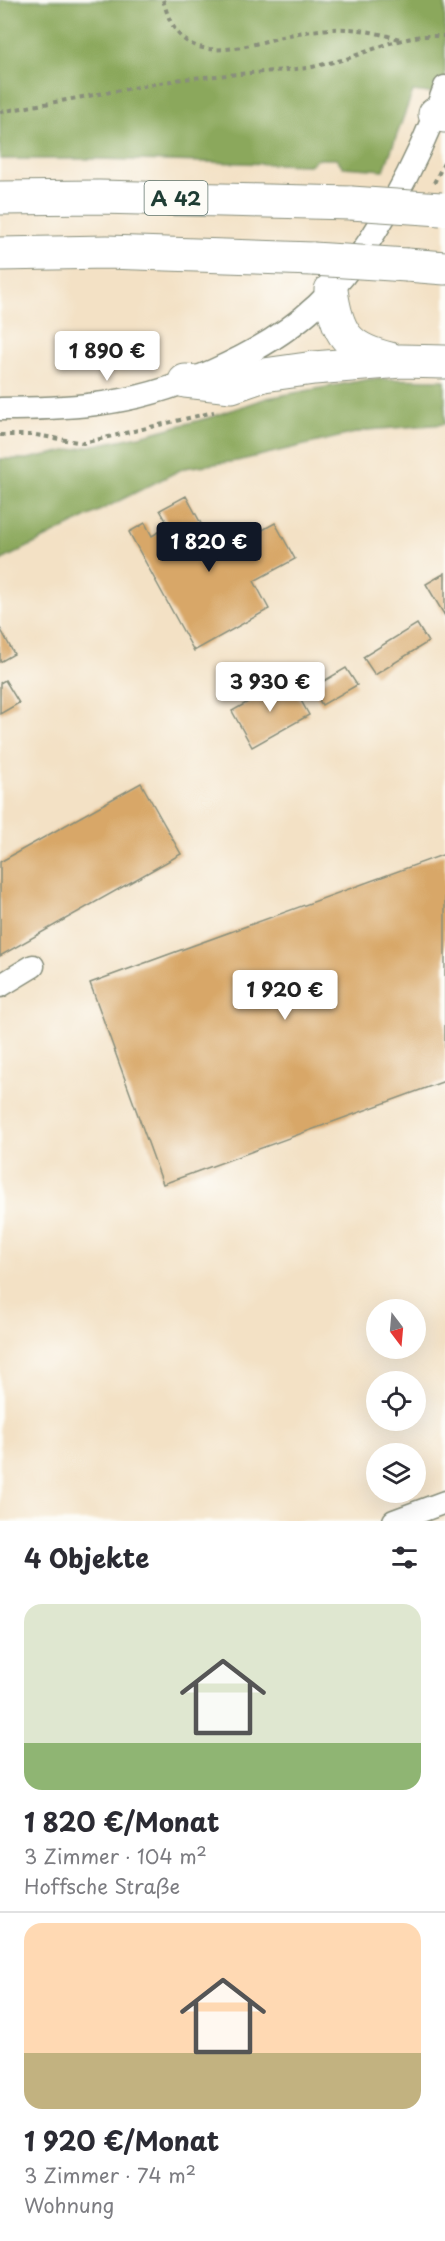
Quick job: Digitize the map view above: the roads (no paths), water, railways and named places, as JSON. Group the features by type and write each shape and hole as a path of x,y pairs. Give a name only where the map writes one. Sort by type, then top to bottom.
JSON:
{"highway":[{"name":"A 42","path":"0,198 111,197 351,203 443,209"},
{"path":"0,254 107,252 280,256 445,268"},
{"path":"331,290 337,321 344,335 353,344 372,354 401,361"},
{"path":"185,381 232,386 264,375 303,369 401,361 445,362"}],"street":[{"path":"0,409 97,404 143,395 185,381 240,358 274,338 316,306 331,290 377,228 442,106"},
{"path":"0,986 33,966"},
{"path":"394,1521 445,1502"}]}
